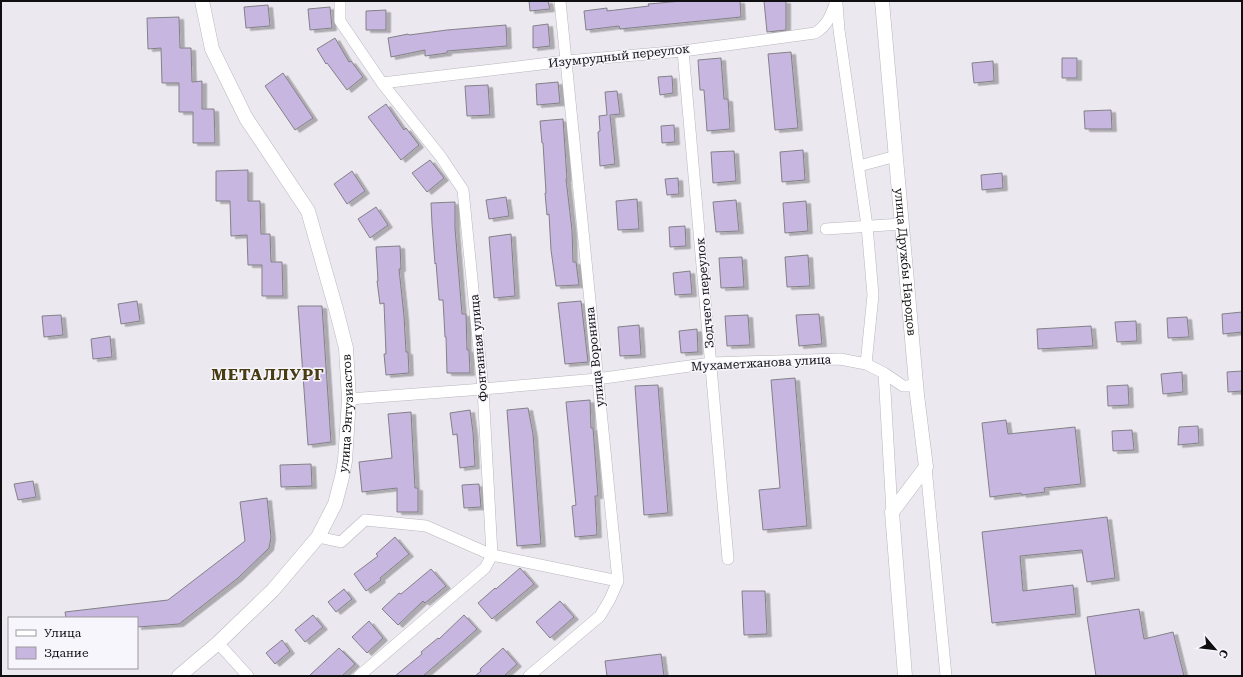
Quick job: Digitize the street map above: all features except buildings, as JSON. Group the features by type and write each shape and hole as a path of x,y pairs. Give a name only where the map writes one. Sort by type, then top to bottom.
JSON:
{"street":[{"name":"улица Энтузиастов","path":"179,676 218,643 273,590 318,537 335,504 342,477 345,461 349,399 346,348 308,211 246,118 212,49 202,1"},
{"name":"Фонтанная улица","path":"340,1 340,21 382,83 441,157 463,190 483,389 492,555"},
{"name":"улица Воронина","path":"529,676 600,616 618,581 560,1"},
{"name":"Изумрудный переулок","path":"382,83 566,61 683,50 815,33 823,28 828,22 836,1"},
{"path":"836,1 867,226 872,295 866,364"},
{"name":"улица Дружбы Народов","path":"882,1 916,382 926,467"},
{"name":"Зодчего переулок","path":"683,50 728,559"},
{"path":"859,166 896,156"},
{"path":"826,229 902,224"},
{"name":"Мухаметжанова улица","path":"349,399 597,379 711,363 840,359 866,364 884,373 903,386 909,386 916,382"},
{"path":"884,373 892,512 905,676"},
{"path":"892,512 926,467"},
{"path":"926,467 946,676"},
{"path":"318,537 341,542 365,520 426,526 492,555 618,581"},
{"path":"359,676 485,568 492,555"},
{"path":"218,643 248,676"}],"district":[{"name":"МЕТАЛЛУРГ","path":"268,374"}]}
